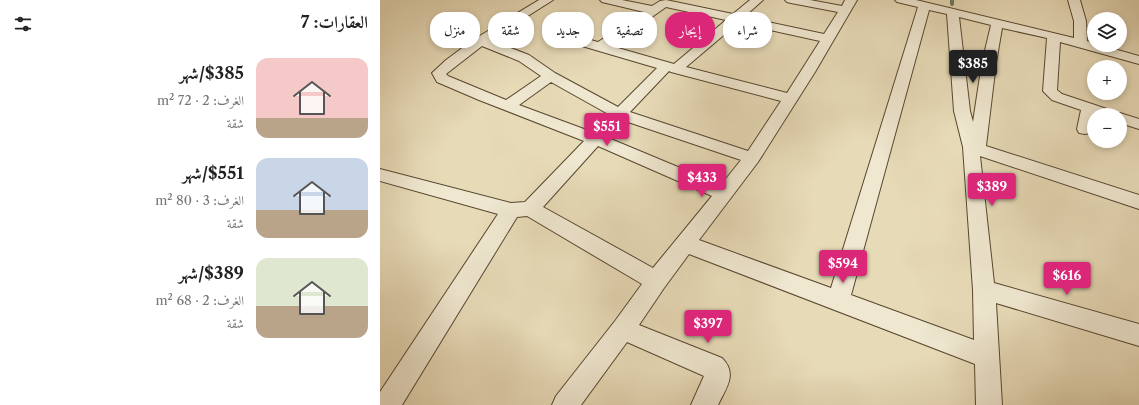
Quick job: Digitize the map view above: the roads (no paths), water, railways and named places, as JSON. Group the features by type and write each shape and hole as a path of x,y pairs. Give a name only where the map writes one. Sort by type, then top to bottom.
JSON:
{"street":[{"path":"547,0 481,41 446,66 439,73 442,79 595,139 724,194"},
{"path":"606,0 653,10"},
{"path":"743,12 757,0"},
{"path":"565,405 656,281 752,158 848,5 791,0"},
{"path":"901,0 939,7 997,23 1081,42 1139,60"},
{"path":"1074,0 1080,21 1081,42"},
{"path":"600,47 664,3 679,2 723,14"},
{"path":"939,7 962,111 974,148 988,357 989,405"},
{"path":"838,301 910,51 939,7"},
{"path":"974,148 997,23"},
{"path":"772,26 828,39"},
{"path":"387,405 520,210 620,114 671,68 723,28"},
{"path":"1054,36 1050,92 1057,97 1089,108"},
{"path":"481,41 524,58 550,76 620,114 752,158"},
{"path":"594,45 671,68 790,99"},
{"path":"508,106 550,76"},
{"path":"1085,129 1087,118"},
{"path":"1127,120 1139,124"},
{"path":"974,148 1139,202"},
{"path":"380,176 520,210 656,281"},
{"path":"686,244 988,357"},
{"path":"984,290 1139,335"},
{"path":"622,329 713,367 718,372 717,379 704,405"}]}
